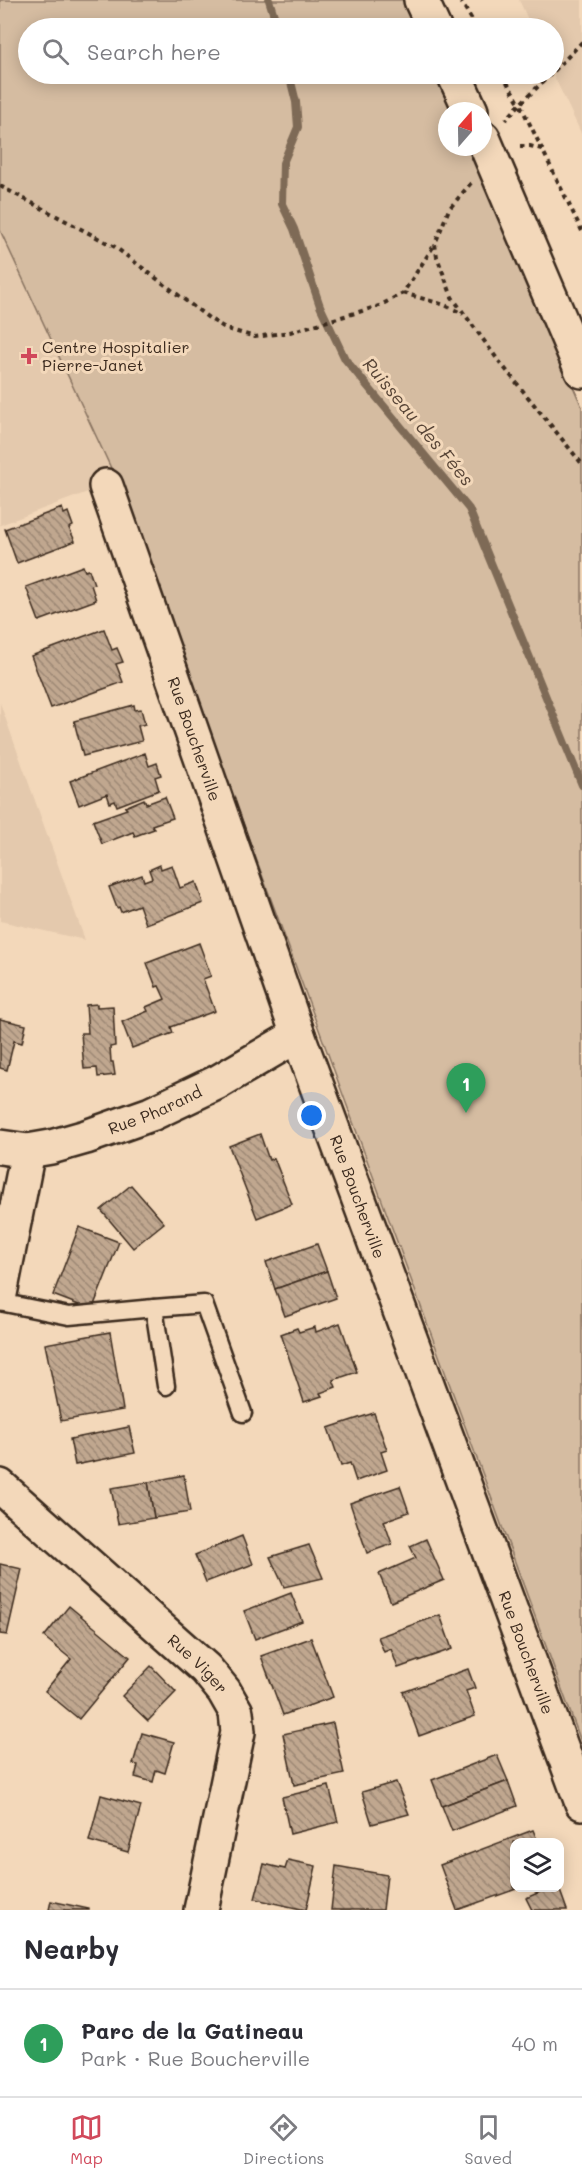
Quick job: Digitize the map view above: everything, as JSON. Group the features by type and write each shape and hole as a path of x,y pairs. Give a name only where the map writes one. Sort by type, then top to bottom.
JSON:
{"street":[{"path":"421,0 429,18"},
{"path":"459,84 467,102"},
{"path":"491,156 582,371"},
{"name":"Rue Boucherville","path":"106,486 298,1035 582,1803"},
{"name":"Rue Pharand","path":"14,1149 86,1137 186,1099 298,1035"},
{"path":"0,1294 14,1149"},
{"name":"Rue Viger","path":"0,1486 206,1669 224,1691 236,1712 238,1732 201,1910"}],"lane":[{"path":"0,1302 69,1316 204,1304 243,1413"},
{"path":"154,1308 166,1386"}],"path":[{"path":"460,0 471,18"},
{"path":"564,60 582,42"},
{"path":"508,84 582,231"},
{"path":"492,142 504,123 540,84"},
{"path":"0,186 115,247 210,319 227,329 255,337 290,332 380,306 403,293 435,244 450,208 483,156"},
{"path":"435,244 437,257 452,297 582,464"},
{"path":"403,293 445,305 464,314"}],"shaded area":[{"path":"0,0 403,0 411,18 18,18 18,84 440,84 448,102 438,102 438,156 472,156 582,407 582,1744 117,481 0,230"},
{"path":"519,0 582,0 582,135 558,84 564,84 564,18 527,18"},
{"name":"Centre Hospitalier Pierre-Janet","path":"0,230 117,481 0,525"},
{"path":"0,703 85,940 0,921"}],"building":[{"path":"62,508 64,514 68,512 73,526 69,528 75,541 17,563 5,529"},
{"path":"83,566 85,571 89,570 96,600 39,621 26,587"},
{"path":"104,629 112,650 117,648 123,662 116,664 123,682 51,708 31,656"},
{"path":"134,705 135,710 141,709 145,724 138,726 142,741 83,756 74,721"},
{"path":"145,753 149,766 157,763 161,775 155,777 159,790 117,806 115,801 110,803 107,794 79,805 70,781"},
{"path":"165,797 173,818 152,825 154,829 135,836 133,832 102,844 93,821 127,809 125,807 144,799 146,804"},
{"path":"160,865 161,869 172,865 180,888 196,882 203,903 146,924 139,905 121,912 119,907 117,908 109,887 142,875 144,881 152,878 149,870"},
{"path":"199,943 211,976 203,979 215,1011 171,1027 173,1033 132,1048 122,1022 148,1011 146,1007 165,999 159,986 156,987 147,963"},
{"path":"97,1004 97,1007 113,1006 115,1046 110,1047 115,1075 98,1077 97,1068 84,1069 81,1033 88,1033 86,1005"},
{"path":"0,1019 26,1025 22,1043 14,1041 7,1070 0,1068"},
{"path":"260,1134 269,1160 274,1158 292,1204 257,1218 229,1146"},
{"path":"131,1185 164,1223 133,1248 101,1210"},
{"path":"79,1227 119,1242 92,1310 53,1295"},
{"path":"317,1244 327,1271 275,1289 266,1262"},
{"path":"327,1271 336,1298 285,1316 275,1289"},
{"path":"340,1323 357,1372 333,1380 336,1387 320,1393 322,1396 304,1402 281,1334 297,1328 299,1332 315,1327 316,1332"},
{"path":"110,1332 123,1410 61,1421 45,1344"},
{"path":"374,1413 387,1450 381,1452 387,1470 356,1481 350,1463 341,1466 328,1428"},
{"path":"129,1427 135,1453 75,1465 70,1439"},
{"path":"184,1475 190,1512 154,1518 148,1482"},
{"path":"148,1482 154,1518 118,1524 111,1488"},
{"path":"400,1486 409,1512 384,1521 392,1544 367,1553 350,1503"},
{"path":"242,1536 253,1564 206,1582 195,1555"},
{"path":"426,1539 444,1580 391,1602 379,1574 416,1558 410,1546"},
{"path":"309,1545 323,1578 284,1587 270,1557"},
{"path":"0,1564 22,1569 7,1635 0,1634"},
{"path":"291,1593 302,1621 255,1639 244,1611"},
{"path":"69,1606 130,1657 79,1719 45,1691 71,1659 44,1637"},
{"path":"440,1615 452,1649 398,1668 391,1649 384,1652 378,1637"},
{"path":"311,1638 333,1697 283,1715 261,1656"},
{"path":"151,1666 176,1692 148,1721 122,1696"},
{"path":"468,1669 475,1688 466,1691 475,1716 419,1736 403,1692"},
{"path":"333,1723 344,1774 294,1785 283,1734"},
{"path":"142,1733 174,1742 165,1773 156,1770 153,1782 135,1777 138,1765 133,1764"},
{"path":"497,1755 508,1781 442,1806 432,1780"},
{"path":"508,1781 517,1806 452,1831 442,1806"},
{"path":"396,1782 409,1814 372,1824 362,1792"},
{"path":"329,1786 338,1822 290,1834 282,1797"},
{"path":"101,1795 141,1806 128,1852 89,1841"},
{"path":"533,1830 536,1838 512,1838"},
{"path":"510,1839 510,1891 457,1910 440,1865"},
{"path":"288,1860 316,1866 306,1910 255,1899 264,1864 285,1869"},
{"path":"336,1866 387,1875 383,1910 331,1910"},
{"path":"540,1892 560,1892 567,1910 532,1910 526,1898"},
{"path":"51,1901 89,1909 89,1910 49,1910"}],"waterway":[{"name":"Ruisseau des Fées","path":"269,0 275,18"},
{"name":"Ruisseau des Fées","path":"292,84 298,127 283,163 282,204 294,229 320,306 345,359 469,509 582,785"}],"place":[{"name":"Centre Hospitalier Pierre-Janet","path":"29,356"},
{"name":"Parc de la Gatineau","path":"466,1113"}]}
